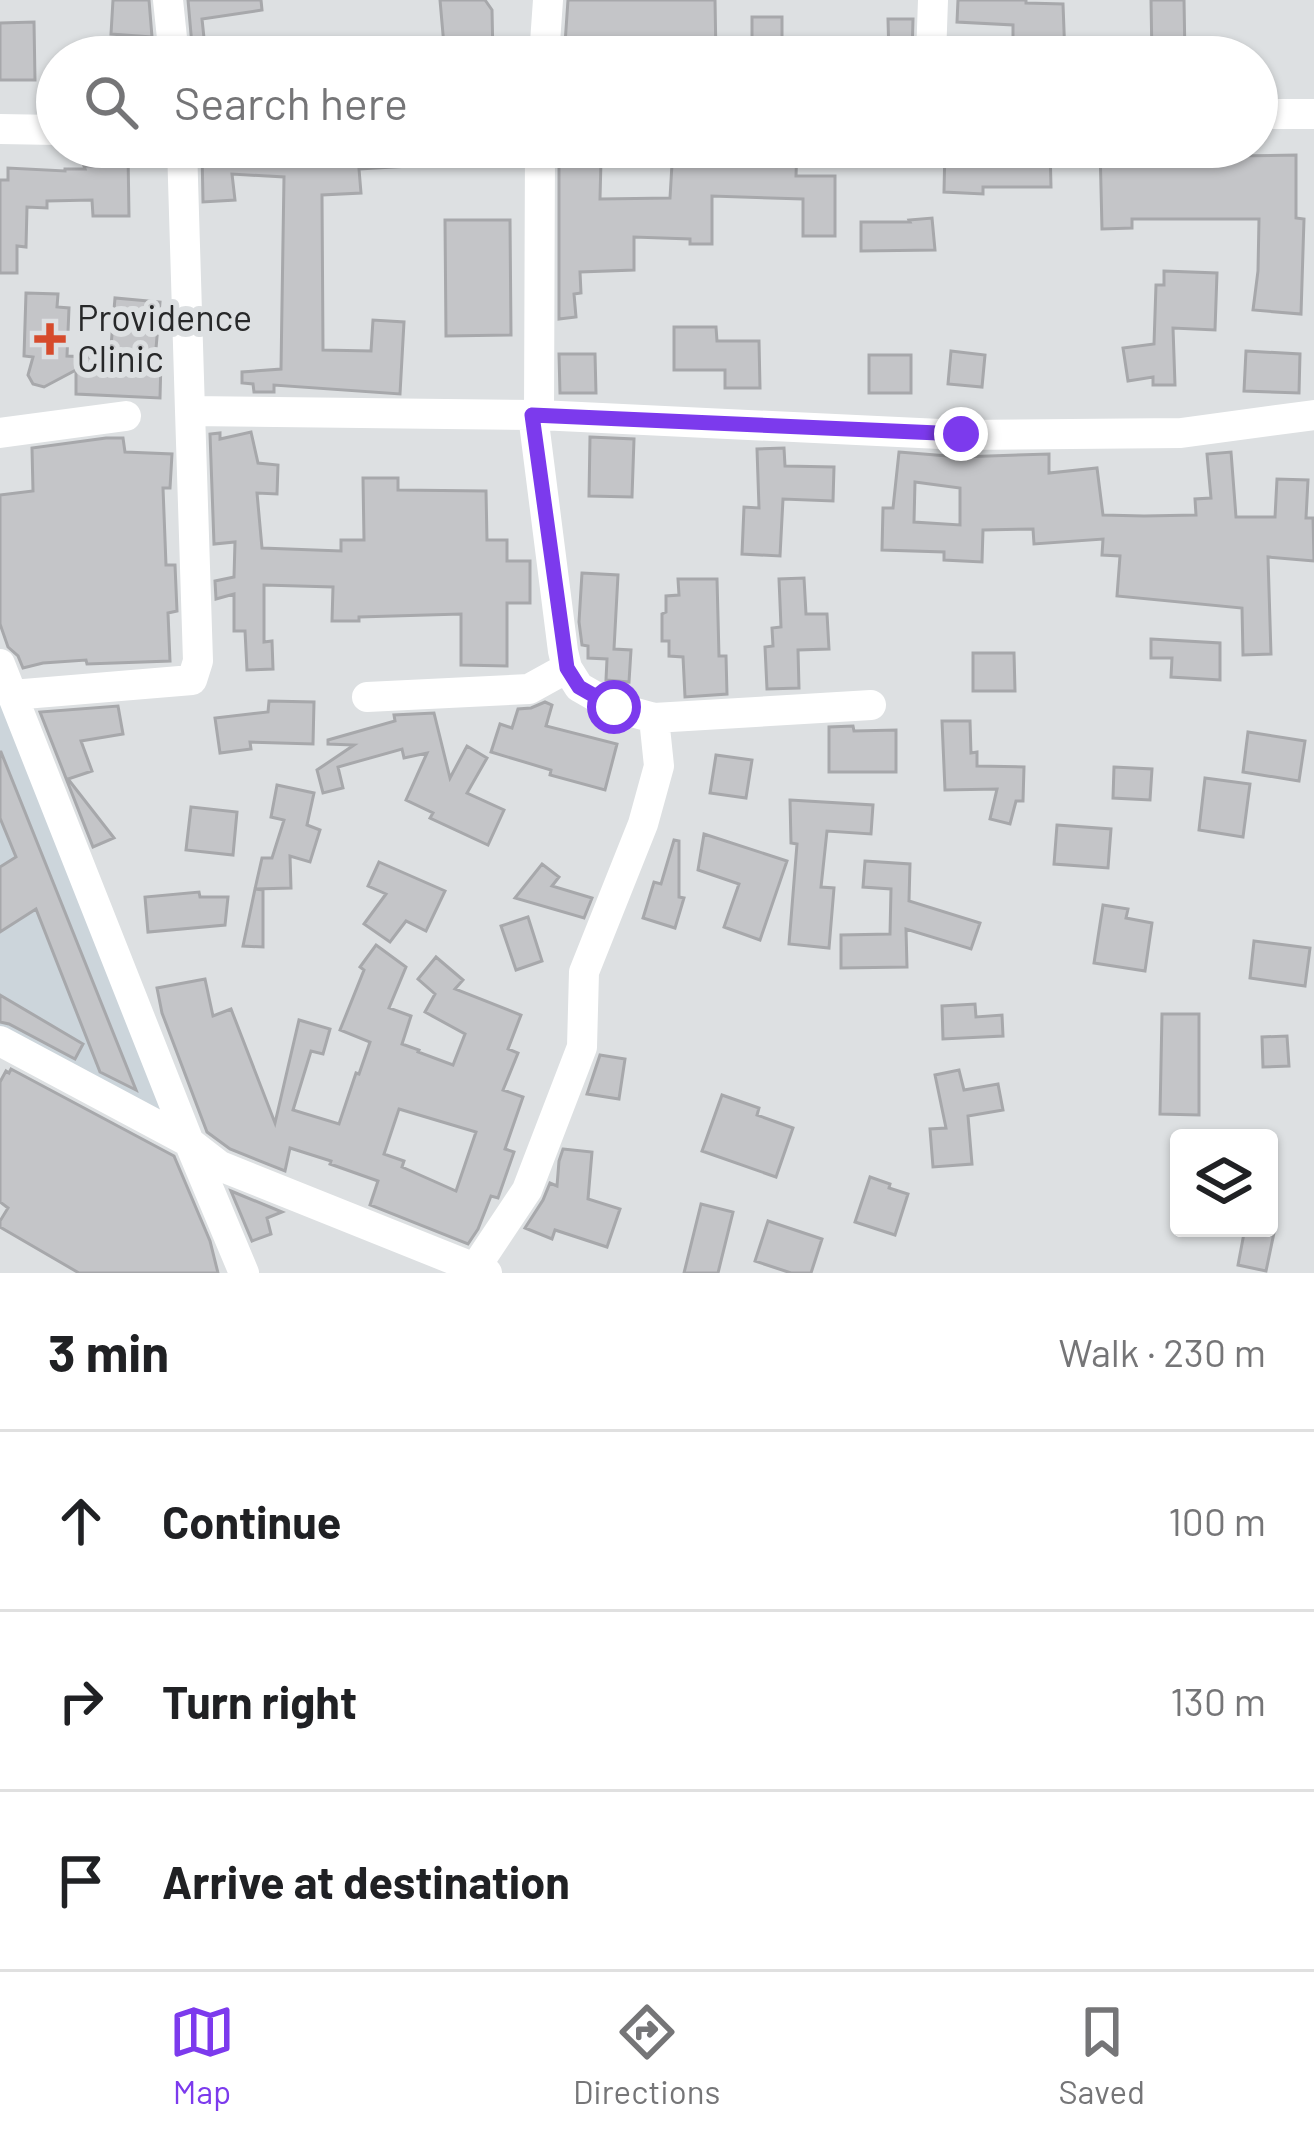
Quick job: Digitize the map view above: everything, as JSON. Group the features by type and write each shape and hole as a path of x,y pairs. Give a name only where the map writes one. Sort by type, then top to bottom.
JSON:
{"street":[{"path":"168,0 172,36"},
{"path":"545,36 548,0"},
{"path":"932,36 934,0"},
{"path":"1278,114 1314,114"},
{"path":"0,129 36,130"},
{"path":"12,695 192,680 198,661 183,168"},
{"path":"540,168 536,415 567,668 579,687 614,707 654,718 871,705"},
{"path":"190,411 536,415 961,434 1181,433 1314,415"},
{"path":"0,434 126,416"},
{"path":"0,664 244,1273"},
{"path":"367,697 529,689 567,668"},
{"path":"0,1041 189,1142 220,1166 481,1271 527,1190 582,1046 584,972 643,824 659,766 654,718"}],"shaded area":[{"path":"0,694 165,1113 0,1032"}],"building":[{"path":"113,0 149,0 152,36 111,34"},
{"path":"188,0 261,0 262,10 202,19 204,36 191,36"},
{"path":"440,0 485,0 492,10 493,36 443,36"},
{"path":"568,0 715,0 716,36 566,36"},
{"path":"958,0 1063,4 1064,36 1013,36 1013,25 957,22"},
{"path":"1151,0 1184,0 1185,36 1152,36"},
{"path":"752,17 782,17 782,36 752,36"},
{"path":"888,19 913,19 913,36 888,36"},
{"path":"34,22 35,80 0,80 0,23"},
{"path":"1278,155 1296,155 1296,218 1304,219 1301,314 1253,310 1259,219 1132,219 1132,228 1102,229 1101,168 1278,168"},
{"path":"8,168 128,168 129,216 93,216 92,200 47,201 47,208 27,207 26,247 17,246 17,273 0,273 0,180 8,180"},
{"path":"202,168 376,168 359,169 361,193 322,195 323,350 371,351 373,320 404,322 400,394 274,385 274,392 254,392 253,384 242,383 242,372 281,369 284,177 232,174 235,200 203,202"},
{"path":"559,168 601,168 600,199 670,198 672,168 796,168 796,176 835,176 835,236 803,236 803,199 712,196 712,244 634,237 634,270 580,272 581,293 574,294 576,317 559,319"},
{"path":"945,168 1051,168 1051,187 983,187 983,194 944,192"},
{"path":"932,218 935,250 861,251 861,222"},
{"path":"445,220 510,220 511,335 446,336"},
{"path":"1164,271 1217,273 1215,330 1173,328 1175,385 1153,385 1153,377 1128,381 1123,348 1154,344 1156,285 1164,285"},
{"path":"26,293 58,294 57,307 69,308 67,356 110,358 115,298 160,302 155,360 161,360 160,398 76,394 76,370 44,387 33,384 28,375 33,357 24,356"},
{"path":"674,327 716,327 717,341 759,341 760,388 725,388 725,370 674,370"},
{"path":"951,351 985,355 982,387 948,384"},
{"path":"1246,351 1300,354 1299,393 1244,391"},
{"path":"559,354 595,354 596,393 560,393"},
{"path":"869,355 911,355 911,393 869,393"},
{"path":"251,432 258,463 278,465 277,494 257,493 262,548 341,551 341,540 364,540 363,478 398,478 398,490 486,491 487,540 507,540 507,561 530,561 530,603 507,603 507,666 461,665 461,614 332,621 333,587 264,585 264,642 272,641 273,669 247,670 245,631 234,631 234,594 216,599 215,581 234,577 235,542 214,544 210,434 220,433 220,439"},
{"path":"590,437 634,439 632,497 589,496"},
{"path":"123,438 125,452 172,454 170,488 163,488 166,565 175,565 177,611 168,613 170,661 87,664 86,660 23,668 0,624 0,495 33,491 32,448"},
{"path":"784,448 785,466 834,467 833,501 783,499 780,556 742,554 744,507 759,508 757,449"},
{"path":"899,452 960,457 1049,454 1049,473 1097,468 1103,515 1196,515 1195,499 1211,498 1207,454 1231,452 1236,517 1275,517 1277,479 1308,480 1306,518 1313,518 1314,561 1268,557 1271,654 1243,655 1242,608 1117,596 1120,556 1102,555 1103,539 1034,544 1033,529 983,530 982,562 944,560 944,552 882,550 883,508 893,508","holes":["915,482 960,488 960,525 914,522"]},
{"path":"582,573 618,575 614,649 631,650 629,682 606,680 607,659 588,658 588,646 582,645"},
{"path":"804,578 806,614 827,614 829,649 798,650 799,688 767,689 765,647 773,646 772,628 781,627 779,579"},
{"path":"678,579 717,579 719,656 726,656 727,694 685,697 683,657 669,656 669,641 662,641 666,596 679,595"},
{"path":"1151,639 1220,643 1220,680 1171,677 1172,658 1151,658"},
{"path":"973,653 1014,653 1015,691 973,691"},
{"path":"269,701 314,702 313,744 250,742 251,749 220,753 215,718 268,712"},
{"path":"545,702 552,705 546,726 617,744 605,790 491,752 500,724 512,728 518,709"},
{"path":"118,706 123,734 81,741 92,771 68,779 114,838 93,847 40,712"},
{"path":"434,713 450,778 467,746 487,758 467,793 504,810 488,845 430,818 433,813 406,800 427,753 404,758 402,749 338,767 343,788 323,793 317,770 354,745 328,744 328,740 395,721 394,715"},
{"path":"942,721 970,721 971,753 977,752 977,766 1024,767 1023,801 1016,801 1010,824 990,819 997,789 945,790"},
{"path":"853,726 854,731 896,730 896,772 829,772 829,727"},
{"path":"1248,732 1305,741 1299,781 1243,772"},
{"path":"0,752 136,1090 100,1072 36,909 0,932 0,867 16,857 0,818"},
{"path":"716,755 752,760 746,798 710,793"},
{"path":"1114,767 1152,769 1150,800 1113,798"},
{"path":"1205,778 1250,784 1243,837 1199,830"},
{"path":"277,785 314,793 307,825 320,830 310,862 290,856 291,888 255,889 262,858 272,858 284,820 271,817"},
{"path":"790,800 873,805 871,834 827,831 821,887 834,888 829,948 789,944 797,844 791,843"},
{"path":"191,807 237,812 233,855 186,850"},
{"path":"1057,825 1111,829 1108,868 1054,864"},
{"path":"704,834 787,861 760,940 724,927 739,884 698,870"},
{"path":"674,840 679,841 679,897 684,898 675,928 643,918 654,882 661,884"},
{"path":"865,861 910,864 909,901 980,923 971,949 906,929 907,967 841,968 841,935 890,934 891,889 863,887"},
{"path":"379,862 445,891 426,931 406,921 390,942 364,924 386,894 368,886"},
{"path":"542,864 559,877 552,886 592,898 584,918 515,898"},
{"path":"255,889 263,890 263,947 243,946"},
{"path":"199,892 200,897 228,897 225,925 148,932 145,897"},
{"path":"1103,905 1128,909 1126,918 1152,923 1145,971 1094,963"},
{"path":"528,917 542,961 516,970 501,926"},
{"path":"1254,941 1310,948 1305,986 1250,978"},
{"path":"376,945 406,967 389,1008 411,1016 402,1044 453,1065 465,1034 425,1012 435,994 418,979 436,957 463,980 455,989 521,1015 508,1049 518,1053 503,1090 523,1097 505,1149 514,1152 498,1198 491,1196 468,1244 370,1205 378,1181 290,1148 285,1171 230,1149 207,1132 157,988 205,979 213,1016 231,1009 275,1123 299,1020 330,1029 323,1054 311,1051 293,1110 339,1124 370,1042 340,1030 364,970 360,967","holes":["399,1109 476,1132 456,1191 384,1154"]},
{"path":"0,995 83,1044 75,1059 0,1022"},
{"path":"975,1004 976,1017 1002,1015 1003,1036 943,1039 942,1006"},
{"path":"1162,1014 1199,1014 1199,1115 1160,1114"},
{"path":"1287,1036 1289,1066 1263,1067 1262,1037"},
{"path":"600,1055 625,1059 619,1099 587,1094"},
{"path":"11,1069 174,1156 210,1241 218,1273 79,1273 0,1227 8,1208 0,1202 0,1082"},
{"path":"959,1070 964,1090 998,1084 1003,1110 968,1116 972,1164 933,1167 930,1129 946,1128 935,1075"},
{"path":"722,1095 759,1108 757,1115 793,1128 776,1177 702,1151"},
{"path":"563,1149 592,1152 588,1199 620,1209 607,1247 555,1230 552,1239 525,1228 550,1183 557,1186"},
{"path":"870,1177 908,1194 895,1235 855,1222"},
{"path":"231,1191 282,1212 267,1218 271,1234 252,1241"},
{"path":"701,1204 733,1212 718,1273 684,1273"},
{"path":"768,1221 822,1239 811,1273 791,1273 755,1261"},
{"path":"1243,1237 1273,1237 1266,1271 1238,1265"}],"place":[{"name":"Providence Clinic","path":"50,339"}],"route":[{"path":"614,707 579,687 567,668 532,415 961,434"}]}
